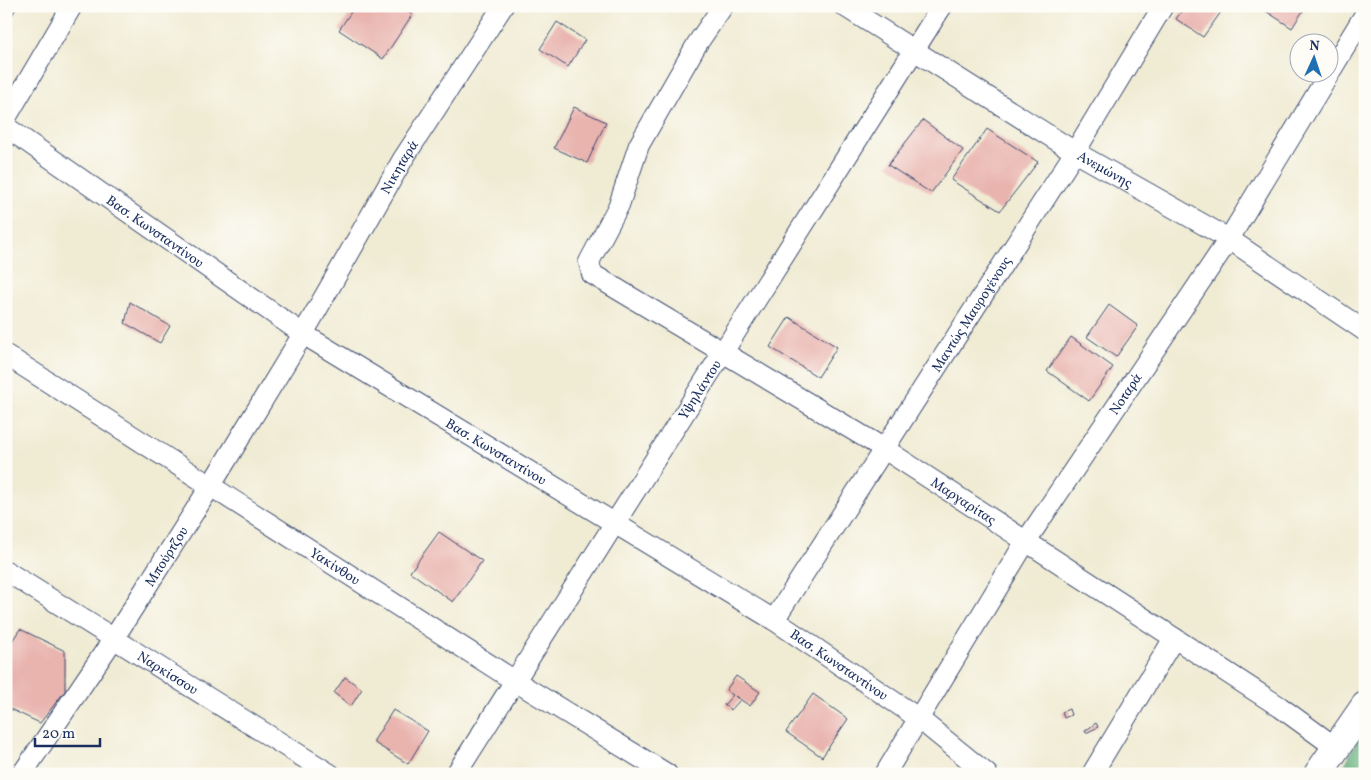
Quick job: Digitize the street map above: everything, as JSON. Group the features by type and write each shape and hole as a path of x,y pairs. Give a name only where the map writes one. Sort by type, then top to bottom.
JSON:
{"street":[{"path":"6,118 72,6"},
{"name":"Νικηταρά","path":"304,334 403,159 503,6"},
{"name":"Μαργαρίτας","path":"723,6 697,44 639,145 619,204 589,262 592,274 883,448 1280,708 1335,747"},
{"name":"Ανεμώνης","path":"844,6 1075,152 1229,239 1365,331"},
{"name":"Υψηλάντου","path":"456,774 942,6"},
{"name":"Μαντώς Μαυρογένους","path":"774,620 1075,152 1163,6"},
{"name":"Νοταρά","path":"885,774 1026,542 1229,239 1365,14"},
{"name":"Βασ. Κωνσταντίνου","path":"6,126 304,334 774,620 918,718 987,774"},
{"name":"Μπούρτζου","path":"22,774 114,638 304,334"},
{"name":"Υακίνθου","path":"6,355 515,681 667,774"},
{"name":"Ναρκίσσου","path":"6,571 330,774"},
{"path":"1092,774 1174,638"},
{"path":"1318,774 1365,706"}],"green space":[{"path":"1365,726 1365,774 1340,774"}],"building":[{"path":"6,6 17,6 6,27"},
{"path":"355,6 400,6 412,15 383,59 339,30"},
{"path":"1185,6 1213,6 1221,12 1203,37 1176,19"},
{"path":"1258,6 1306,6 1292,28"},
{"path":"557,22 585,40 568,67 540,49"},
{"path":"574,107 606,122 587,163 554,148"},
{"path":"923,120 963,150 931,193 888,165"},
{"path":"987,129 1038,162 1000,211 951,180"},
{"path":"130,302 170,326 160,343 125,323"},
{"path":"1109,305 1138,326 1116,357 1087,337"},
{"path":"789,317 837,347 818,377 770,347"},
{"path":"1071,337 1113,367 1089,401 1047,371"},
{"path":"439,532 482,561 453,602 410,572"},
{"path":"20,629 65,651 65,691 40,723 6,707 6,650"},
{"path":"736,676 760,692 750,706 735,696 740,700 731,710 724,705 733,695 726,690"},
{"path":"345,677 362,689 351,706 334,693"},
{"path":"813,694 848,719 822,757 786,732"},
{"path":"1069,709 1071,715 1064,718 1062,712"},
{"path":"393,710 428,731 408,764 373,742"},
{"path":"1096,723 1098,727 1086,733 1085,731"}]}
